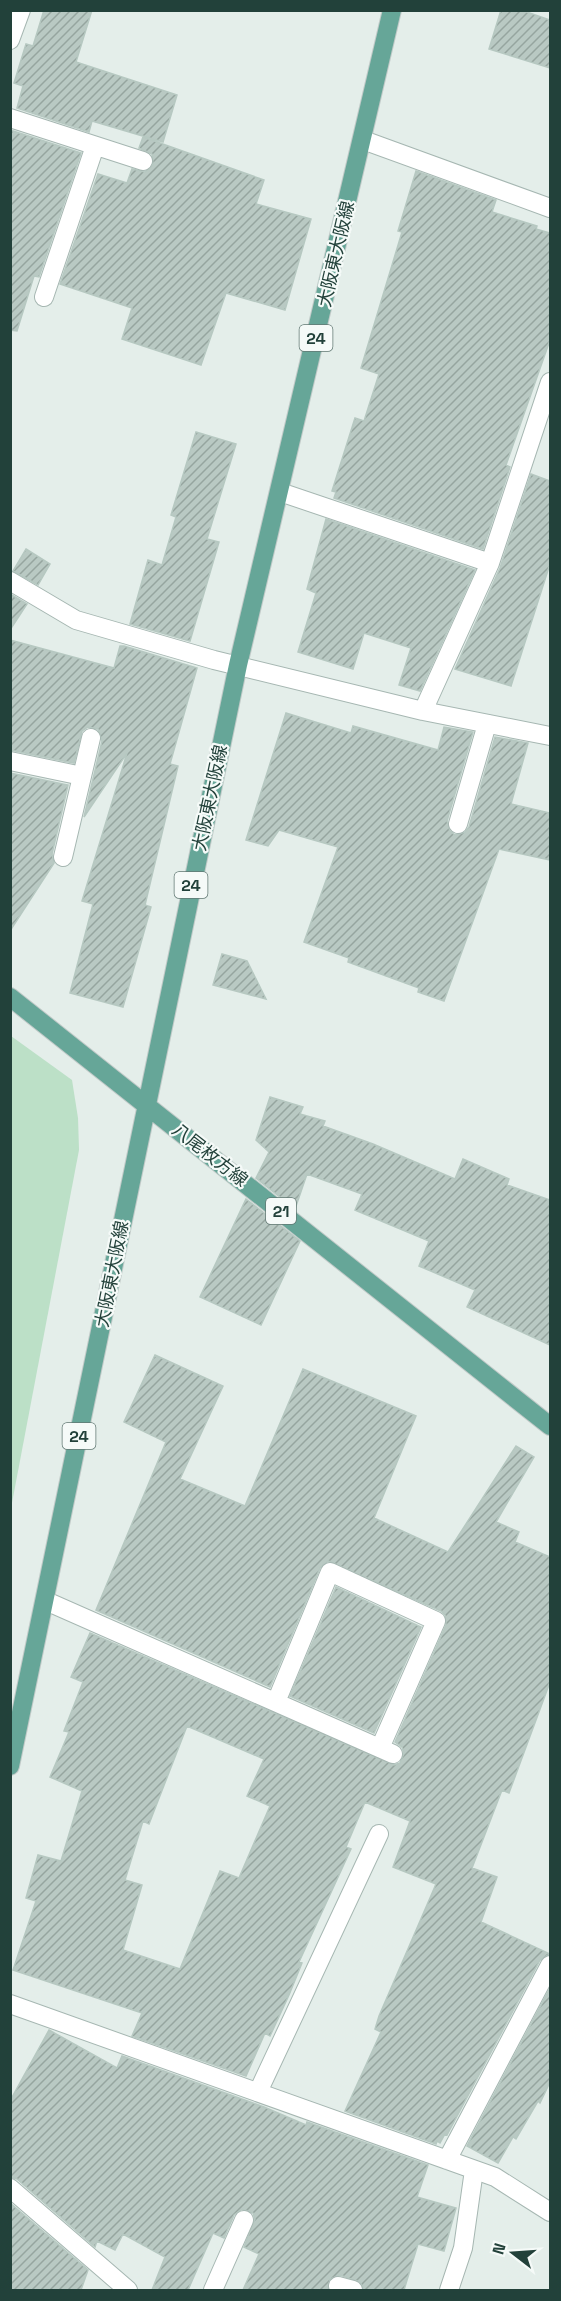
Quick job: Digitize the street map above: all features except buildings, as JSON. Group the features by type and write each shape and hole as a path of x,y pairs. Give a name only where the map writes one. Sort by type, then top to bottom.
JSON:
{"main road":[{"name":"大阪東大阪線","path":"10,1766 238,665 392,10"},
{"name":"八尾枚方線","path":"10,997 97,1063 146,1105 550,1426"}],"street":[{"path":"10,40 21,10"},
{"path":"10,118 143,162"},
{"path":"363,140 550,208"},
{"path":"44,297 95,146"},
{"path":"423,711 490,563 550,382"},
{"path":"280,492 490,563"},
{"path":"10,581 76,620 238,665 423,711 550,736"},
{"path":"458,824 488,724"},
{"path":"63,857 91,738"},
{"path":"10,761 82,776"},
{"path":"46,1601 386,1751 436,1621 330,1572 276,1702"},
{"path":"258,2092 379,1834"},
{"path":"447,2160 550,1965"},
{"path":"10,2004 495,2177 550,2212"},
{"path":"449,2290 463,2248 474,2170"},
{"path":"10,2187 128,2290"},
{"path":"213,2290 243,2220"}],"green space":[{"path":"11,1036 72,1080 78,1118 79,1150 11,1508"}]}
